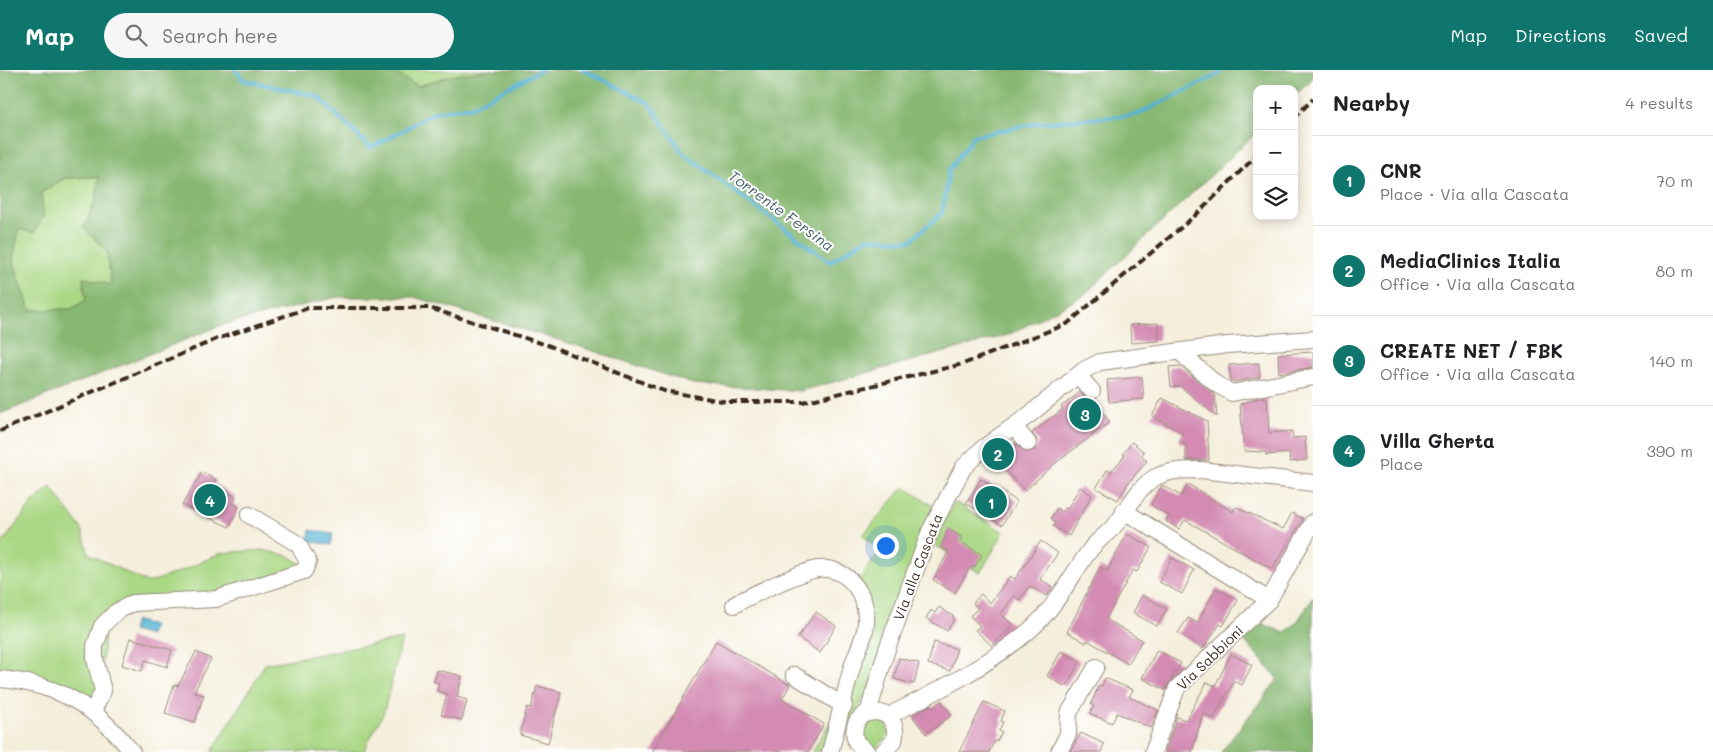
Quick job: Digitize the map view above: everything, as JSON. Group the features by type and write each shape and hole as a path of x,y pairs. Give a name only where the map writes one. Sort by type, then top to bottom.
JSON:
{"street":[{"name":"Via alla Cascata","path":"868,713 887,649 936,515 968,462 983,448 1091,366 1109,361 1182,353 1227,345 1313,339"},
{"path":"1182,353 1216,384 1232,393 1313,377"},
{"path":"1078,375 1092,391"},
{"path":"1014,426 1028,443"},
{"path":"888,716 962,679 994,658 1032,628 1057,601 1091,549 1117,523 1144,486 1156,477 1185,470 1313,483"},
{"path":"1124,511 1269,600"},
{"path":"93,711 103,691 95,659 95,646 102,626 116,612 133,603 204,602 304,571 308,562 298,544 250,515"},
{"name":"Via Sabbioni","path":"1153,752 1177,688 1269,600 1313,522"},
{"path":"734,605 748,597 817,569 831,569 855,585 866,603 866,626 852,668 844,706 830,752"},
{"path":"1060,752 1068,734 1069,713 1096,666"},
{"path":"794,675 844,706"},
{"path":"0,679 51,689 74,698 93,711 117,734 132,752"},
{"path":"837,752 857,721 868,713 882,713 888,716 895,728 896,734 891,750"},
{"path":"854,728 856,741 861,752"}],"green space":[{"path":"0,70 390,70 418,86 449,76 492,70 1313,70 1313,79 1298,92 1298,85 1253,85 1253,136 1083,296 1008,335 800,391 693,384 575,345 414,297 337,297 222,325 0,414","holes":["99,177 96,199 84,228 107,252 111,285 83,277 86,300 71,309 30,310 13,260 19,229 34,233 44,215 41,193 65,178"]},
{"path":"390,70 492,70 449,76 418,86"},
{"path":"99,177 96,199 84,228 107,252 111,285 83,278 86,300 71,309 30,310 13,260 19,228 41,193 65,178"},
{"path":"51,487 81,528 89,554 148,583 182,571 221,553 262,550 289,556 300,563 297,570 229,594 169,600 106,617 100,685 90,699 0,674 0,546 34,501"},
{"path":"904,487 935,507 868,689 854,716 837,739 872,622 858,581 880,551 863,535"},
{"path":"955,502 1004,532 980,573 935,545 943,523"},
{"path":"1313,597 1313,752 1221,752 1278,679 1242,638 1259,622 1285,633 1297,622"},
{"path":"402,639 384,712 363,752 212,752 265,664"},
{"path":"836,712 822,751 812,752"},
{"path":"883,720 890,733 877,748 867,747 859,729 864,721"}],"water":[{"path":"310,530 333,534 331,545 308,541"},
{"path":"135,620 153,626 150,636 132,631"}],"building":[{"path":"1158,323 1159,341 1131,343 1130,325"},
{"path":"1313,352 1313,367 1279,373 1278,354"},
{"path":"1259,363 1260,377 1231,381 1229,365"},
{"path":"1180,366 1215,395 1217,417 1180,386 1171,387 1169,367"},
{"path":"1142,377 1144,399 1109,402 1107,380"},
{"path":"1080,392 1085,398 1093,401 1110,422 1053,465 1025,491 997,462 1016,444 1025,452 1035,450 1038,442 1032,433 1063,409 1061,407"},
{"path":"1261,397 1267,398 1269,433 1292,431 1293,438 1305,437 1307,460 1290,462 1289,453 1266,455 1266,452 1244,451 1240,404"},
{"path":"1162,398 1207,421 1209,460 1186,460 1186,445 1179,442 1183,433 1152,416"},
{"path":"1132,442 1144,452 1141,456 1147,461 1128,483 1118,500 1096,488 1107,470 1111,472 1125,455 1123,454"},
{"path":"202,472 216,480 214,484 236,497 233,504 239,507 229,527 182,505"},
{"path":"981,479 1017,501 1002,525 966,503"},
{"path":"1188,484 1233,512 1236,507 1283,529 1292,513 1303,519 1272,569 1185,520 1179,529 1166,521 1169,516 1151,505 1162,485 1181,496"},
{"path":"1080,487 1092,495 1069,536 1053,526 1055,524 1051,518 1057,508 1062,512 1065,508 1067,509"},
{"path":"948,529 962,537 960,541 982,555 974,568 971,566 955,593 933,580 948,552 941,547"},
{"path":"1127,534 1151,547 1137,572 1133,570 1106,619 1142,640 1128,664 1087,640 1086,643 1067,632 1100,567 1107,571"},
{"path":"1041,541 1058,553 1040,579 1053,587 1047,596 1030,586 1019,600 1014,596 1001,614 1013,625 992,646 975,630 980,626 970,616 978,608 973,603 981,594 990,603 1010,576 1015,579"},
{"path":"1172,558 1194,570 1182,594 1159,582"},
{"path":"1216,588 1238,600 1223,626 1220,624 1203,649 1178,633 1188,618 1197,623"},
{"path":"1142,595 1167,609 1157,626 1133,613"},
{"path":"939,607 953,616 954,619 947,631 926,618 931,610 935,613"},
{"path":"816,612 836,626 820,653 798,637"},
{"path":"130,638 172,650 167,667 145,660 142,671 122,665"},
{"path":"716,641 790,685 782,699 824,724 808,752 652,752"},
{"path":"934,642 957,649 950,671 928,664"},
{"path":"1157,650 1181,663 1165,690 1142,678"},
{"path":"1061,651 1080,661 1066,687 1047,676"},
{"path":"196,652 211,659 194,692 204,695 195,722 165,713 174,685 178,686"},
{"path":"1231,654 1252,665 1242,685 1234,681 1213,719 1203,713 1192,752 1165,752 1177,717 1186,720 1207,682 1215,686"},
{"path":"899,658 919,663 914,684 894,679"},
{"path":"437,670 462,676 457,697 467,700 462,720 441,715 447,694 437,691 439,683 434,682"},
{"path":"1105,678 1133,690 1129,697 1158,710 1151,728 1117,713 1112,723 1090,714 1094,706 1091,704 1099,685 1102,686"},
{"path":"537,686 561,692 548,743 520,735 527,707 531,708"},
{"path":"941,701 952,715 926,734 913,717 931,705 933,708"},
{"path":"984,702 1005,711 999,731 1002,732 997,741 995,740 989,752 959,752"},
{"path":"1081,733 1104,744 1101,752 1070,752"}],"waterway":[{"name":"Torrente Fersina","path":"236,70 243,80 317,96 371,148 435,112 473,106 541,70"},
{"name":"Torrente Fersina","path":"584,70 649,103 683,153 830,262 867,238 910,241 942,213 949,170 974,136 1038,123 1136,115 1219,74 1222,70"}],"railway":[{"path":"1298,114 1313,99"},
{"path":"0,431 217,339 308,308 429,308 550,346 664,391 728,402 803,402 963,364 1067,324 1197,214 1253,159"}],"place":[{"name":"CREATE NET / FBK","path":"1085,414"},
{"name":"MediaClinics Italia","path":"998,454"},
{"name":"Villa Gherta","path":"210,500"},
{"name":"CNR","path":"991,502"}]}
